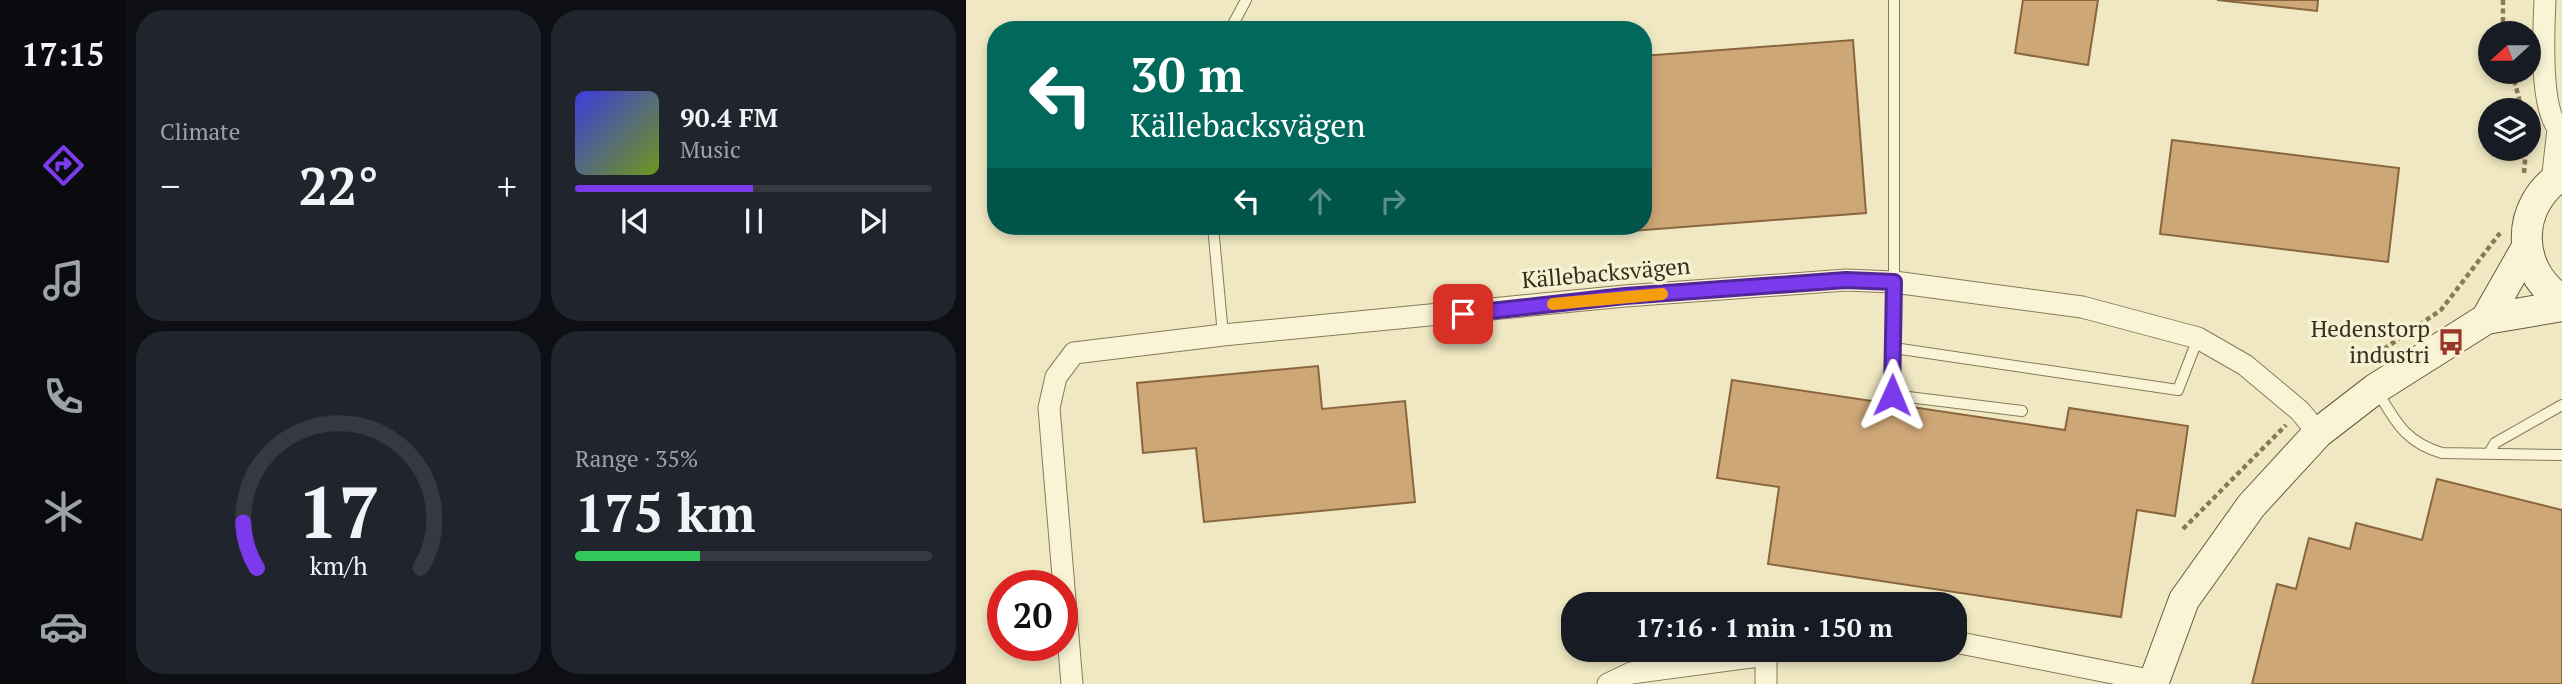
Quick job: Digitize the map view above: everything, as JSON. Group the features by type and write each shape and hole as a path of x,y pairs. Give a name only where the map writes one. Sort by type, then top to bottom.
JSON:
{"street":[{"path":"2486,319 2527,247 2530,211 2546,178 2560,130 2546,84 2545,0"},
{"path":"2527,247 2541,282 2562,300"},
{"name":"Källebacksvägen","path":"1072,684 1049,408 1056,377 1074,353 1223,335 1625,296 1846,280 1894,282 2082,307 2198,338 2245,365 2309,422"},
{"path":"1967,644 2153,682 2184,600 2309,422 2375,389 2486,319 2562,306"},
{"path":"1608,684 1631,673 1704,662"},
{"path":"1766,684 1769,662"}],"lane":[{"path":"1235,21 1246,0"},
{"path":"1894,0 1892,395 2022,411"},
{"path":"1214,235 1223,335"},
{"path":"1894,348 2178,390 2198,338"},
{"path":"2375,389 2397,424 2409,438 2424,447 2442,453 2562,454"},
{"path":"2489,453 2495,443 2562,405"}],"path":[{"path":"2503,0 2503,21"},
{"path":"2534,161 2546,178"},
{"path":"2375,355 2441,310 2501,231"},
{"path":"2183,529 2309,422"}],"building":[{"path":"2023,0 2098,0 2088,65 2015,53"},
{"path":"2217,0 2318,0 2317,11"},
{"path":"1853,40 1866,213 1652,229 1652,55"},
{"path":"2172,140 2399,168 2388,262 2160,234"},
{"path":"1318,366 1322,409 1405,401 1415,502 1204,522 1196,448 1143,453 1137,383"},
{"path":"1732,380 2065,430 2069,408 2188,426 2175,516 2137,510 2121,617 1768,564 1779,487 1717,478"},
{"path":"2437,479 2562,510 2562,684 2252,684 2277,584 2296,589 2309,538 2350,549 2356,523 2422,540"}],"slow traffic":[{"path":"1553,304 1662,294"}],"place":[{"name":"Hedenstorp industri","path":"2451,342"}],"route":[{"path":"1463,314 1625,296 1846,280 1894,282 1892,395"}]}
